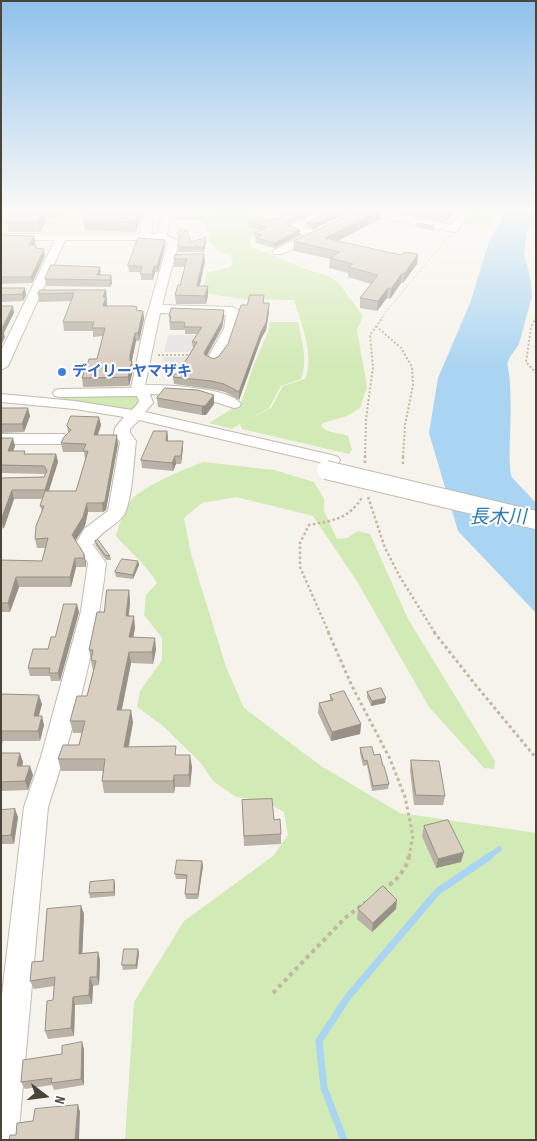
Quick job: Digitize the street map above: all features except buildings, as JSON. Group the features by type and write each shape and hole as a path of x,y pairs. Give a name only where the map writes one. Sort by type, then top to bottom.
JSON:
{"street":[{"path":"1,366 5,351 29,307 49,262"},
{"path":"2,1140 7,1034 36,807 53,757 91,611 97,563 84,545 90,533 116,513 128,441 122,434 123,428 146,403 139,391 144,355 155,309 172,262"},
{"path":"19,289 54,292"},
{"path":"10,307 29,307"},
{"path":"155,309 233,311 230,328 215,357"},
{"path":"35,401 42,394 139,391 200,392 234,404"},
{"path":"1,398 75,405 329,465 536,507"},
{"path":"1,409 132,419"},
{"path":"1,439 64,439"},
{"path":"329,465 536,520"}],"path":[{"path":"365,467 366,419 374,367 370,335 429,262"},
{"path":"536,317 531,328 526,362 536,373"},
{"path":"376,326 401,348 412,367 413,385 405,425 403,464"},
{"path":"144,355 215,357"},
{"path":"376,895 392,884 408,863 413,836 405,797 393,767 352,686 300,567 300,543 309,525 345,517 354,509 364,492 368,495 384,547 418,608 458,665 536,758"},
{"path":"273,993 345,918 368,901"}],"green space":[{"path":"233,262 289,262 326,275 338,282 363,316 357,330 367,387 360,408 347,416 323,423 321,426 330,432 348,436 352,450 349,454 242,429 240,424 232,429 209,423 241,403 270,322 298,322 304,350 303,372 301,379 281,386 269,408 247,420 271,408 283,386 305,379 308,371 306,340 294,300 243,299 205,293 202,290 207,273 230,267"},
{"path":"63,396 137,396 140,403 135,409 128,409 62,399"},
{"path":"203,462 274,470 314,482 324,499 324,511 337,539 347,538 358,531 370,534 408,619 495,761 494,769 484,768 429,707 358,583 313,516 236,497 202,503 184,518 191,554 226,667 244,708 321,766 400,813 536,833 536,1140 125,1140 134,1002 184,921 273,856 288,835 284,812 264,801 236,797 213,781 200,762 163,726 137,707 140,691 162,660 162,638 144,615 146,595 157,583 143,564 116,536 122,517 131,500 145,489 165,478"}],"shaded area":[{"path":"168,335 198,335 191,349 194,349 194,352 164,352"},
{"path":"163,357 189,357 180,372 162,370"}],"water":[{"name":"長木川","path":"483,262 526,262 532,296 519,344 510,357 492,399 489,453 536,503 536,613 458,531 429,433 438,378 470,303"}],"waterway":[{"name":"長木川","path":"494,349 500,366 499,469 507,496"},
{"path":"488,857 499,849"},
{"path":"344,1140 324,1088 319,1041 347,998 437,892 490,856"}],"place":[{"name":"デイリーヤマザキ","path":"62,372"}]}
